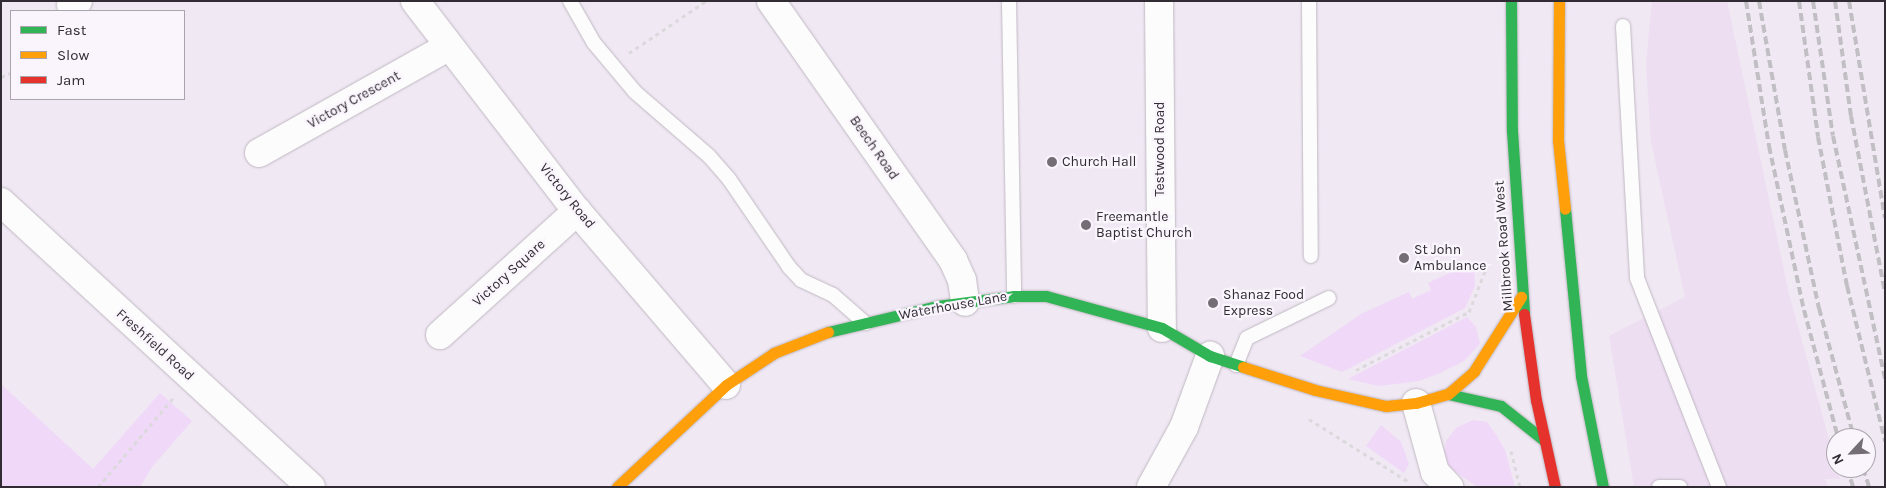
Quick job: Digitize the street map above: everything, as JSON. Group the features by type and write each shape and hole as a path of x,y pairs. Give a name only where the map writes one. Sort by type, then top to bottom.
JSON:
{"main road":[{"name":"Millbrook Road West","path":"1511,1 1512,131 1521,297 1545,441 1555,487"},
{"path":"1559,1 1558,140 1582,376 1603,487"},
{"name":"Waterhouse Lane","path":"617,487 726,385 774,353 828,332 965,302 1014,296 1046,296 1162,328 1210,356 1315,390 1386,406 1416,403 1448,394"},
{"path":"1448,394 1474,371 1521,297"},
{"path":"1448,394 1501,406 1545,441"}],"street":[{"name":"Victory Road","path":"415,1 448,47 578,210 726,385"},
{"name":"Beech Road","path":"771,1 953,260 962,280 965,302"},
{"name":"Testwood Road","path":"1160,1 1162,328"},
{"name":"Victory Crescent","path":"259,153 448,47"},
{"name":"Freshfield Road","path":"1,202 191,378 300,483"},
{"name":"Victory Square","path":"440,335 578,210"},
{"path":"1151,487 1184,426 1210,356"},
{"path":"1416,403 1435,472 1448,487"}],"lane":[{"path":"570,1 594,44 662,119 709,156 801,280 834,295 865,324"},
{"path":"1009,1 1014,296"},
{"path":"1309,1 1312,256"},
{"path":"1623,26 1637,278 1719,487"},
{"path":"1236,365 1247,338 1329,298"},
{"path":"1659,487 1680,487"}],"path":[{"path":"612,65 706,1"},
{"path":"1315,390 1469,312 1487,266"},
{"path":"98,487 191,378"},
{"path":"1301,413 1416,487"}],"shaded area":[{"path":"1652,1 1727,1 1789,294 1826,428 1826,478 1840,479 1825,479 1828,487 1634,487 1609,336 1685,297 1651,142 1646,64"},
{"path":"1474,265 1475,286 1465,308 1342,372 1300,356 1361,314 1409,292 1412,299 1431,290 1428,283 1462,267"},
{"path":"1467,317 1476,327 1480,344 1464,361 1419,381 1379,386 1348,379"},
{"path":"1,384 93,469 160,393 192,421 152,467 140,487 1,487"},
{"path":"1473,420 1487,422 1497,436 1505,450 1515,487 1477,487 1449,467 1444,454 1446,441 1456,428"},
{"path":"1381,425 1401,442 1409,464 1404,473 1366,446"}],"railway":[{"path":"1746,1 1769,146 1804,310 1835,428"},
{"path":"1759,1 1785,150 1819,308 1851,428"},
{"path":"1799,1 1818,137 1847,286 1885,441"},
{"path":"1813,1 1833,136 1885,379"},
{"path":"1835,1 1851,116 1885,293"},
{"path":"1849,1 1885,218"},
{"path":"1850,478 1853,487"},
{"path":"1866,478 1869,487"}],"traffic: fast":[{"path":"1511,1 1512,131 1524,314"},
{"path":"1565,209 1581,376 1603,487"},
{"path":"828,332 937,306 1014,296 1046,296 1162,328 1210,356 1243,367"},
{"path":"1448,394 1501,406 1545,441"}],"traffic: slow":[{"path":"1559,1 1558,140 1565,209"},
{"path":"1448,394 1474,371 1521,297"},
{"path":"617,487 726,385 774,353 828,332"},
{"path":"1243,367 1315,390 1386,406 1416,403 1448,394"}],"traffic: jam":[{"path":"1524,314 1536,400 1555,487"}],"place":[{"name":"Church Hall","path":"1052,162"},
{"name":"Freemantle Baptist Church","path":"1086,225"},
{"name":"St John Ambulance","path":"1404,258"},
{"name":"Shanaz Food Express","path":"1213,303"}]}
